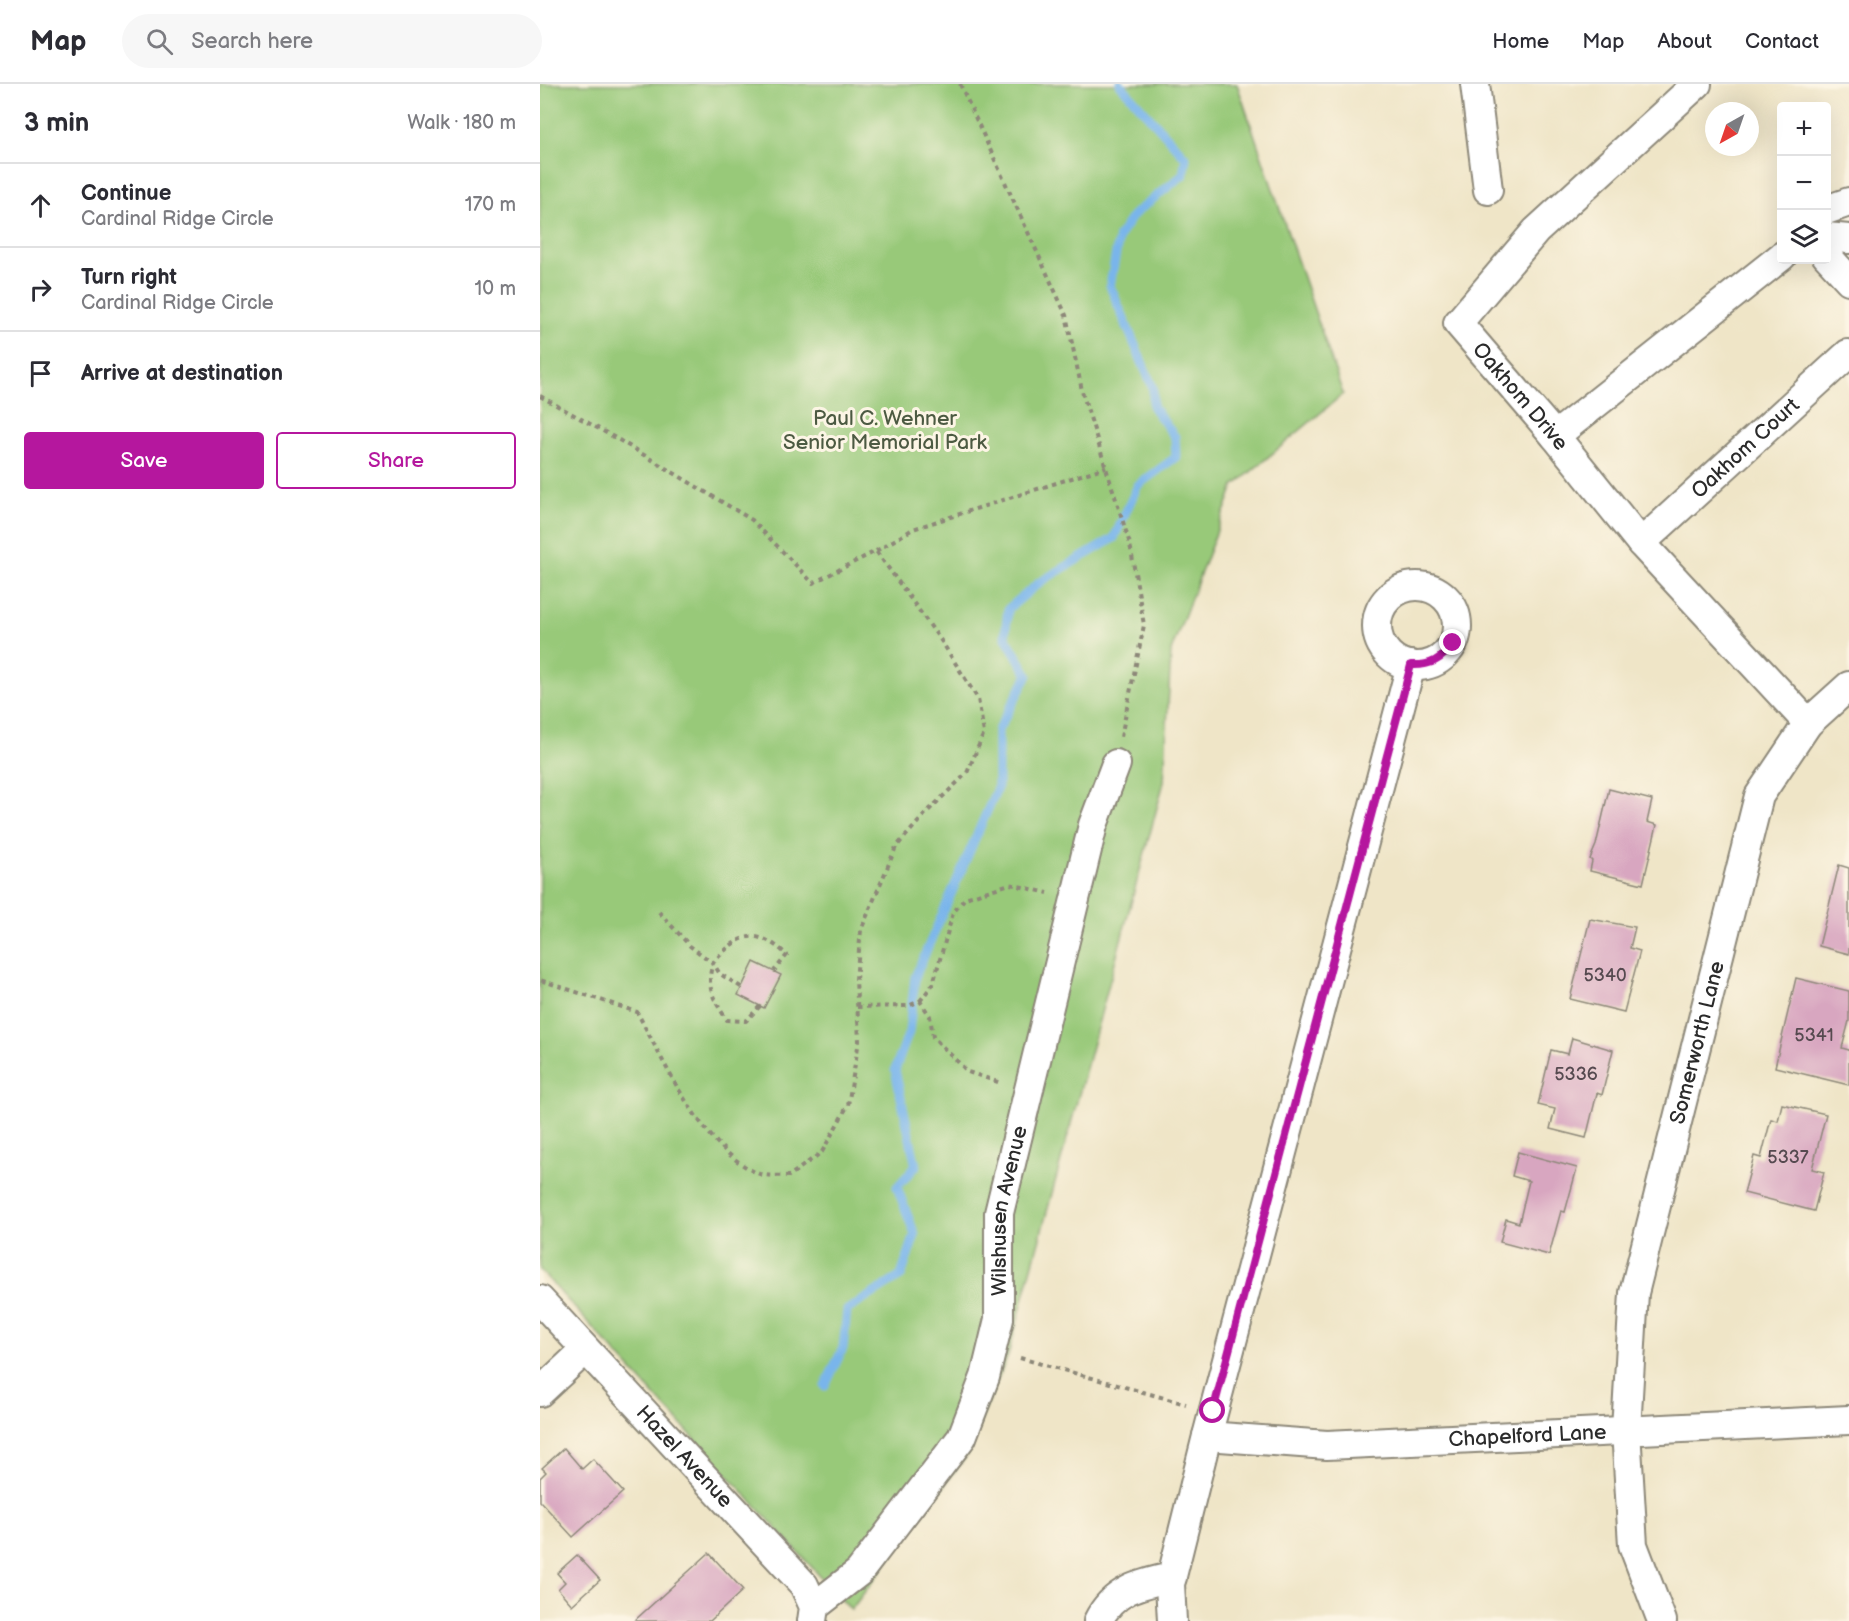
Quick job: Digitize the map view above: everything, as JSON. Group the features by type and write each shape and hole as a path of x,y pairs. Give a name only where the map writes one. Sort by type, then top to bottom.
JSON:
{"street":[{"path":"1475,84 1488,190"},
{"name":"Oakhom Drive","path":"1697,84 1536,231 1458,323 1555,436 1641,543 1808,723"},
{"path":"1831,209 1849,202"},
{"path":"1831,237 1849,239"},
{"path":"1555,436 1777,260"},
{"path":"1831,260 1849,280"},
{"name":"Oakhom Court","path":"1641,543 1848,354"},
{"path":"1172,1621 1172,1577 1210,1424 1411,665"},
{"name":"Somerworth Lane","path":"1662,1621 1633,1545 1626,1430 1634,1293 1759,796 1808,723 1849,686"},
{"name":"Wilshusen Avenue","path":"813,1614 859,1572 962,1437 986,1377 999,1319 999,1213 1093,825 1116,764"},
{"name":"Hazel Avenue","path":"540,1300 804,1585 813,1614"},
{"path":"540,1392 585,1350"},
{"name":"Chapelford Lane","path":"1210,1424 1327,1445 1849,1420"},
{"path":"1098,1621 1110,1601 1123,1592 1140,1584 1172,1577"}],"path":[{"path":"960,84 1066,315 1083,394 1130,544 1144,625 1116,764"},
{"path":"540,396 620,440 752,520 813,583 913,530 1106,466"},
{"path":"540,980 638,1012 676,1085 715,1142 758,1173 789,1176 822,1152 848,1105 859,1041 856,979 861,930 896,847 927,812 967,773 984,733 978,699 942,642 876,551"},
{"path":"857,1007 908,1006 919,1002 933,984 953,913 965,898 1010,884 1074,899"},
{"path":"659,912 690,946 713,963 720,974 741,987"},
{"path":"760,1006 746,1021 727,1020 714,1000 708,978 713,963 729,945 743,938 756,937 774,944 787,955 774,971"},
{"path":"919,1002 930,1016 933,1037 968,1072 1028,1090"},
{"path":"992,1350 1210,1424"}],"green space":[{"name":"Paul C. Wehner Senior Memorial Park","path":"540,84 1237,84 1343,394 1234,486 1171,651 1164,782 1008,1355 965,1458 851,1610 540,1270"}],"building":[{"path":"1609,789 1652,800 1647,822 1657,825 1643,884 1590,871 1592,861 1590,859 1596,845"},
{"path":"1839,865 1849,868 1849,954 1819,946"},
{"path":"1590,919 1635,927 1630,948 1640,951 1624,1012 1570,999"},
{"path":"754,962 781,975 764,1008 738,995"},
{"path":"1796,978 1849,991 1849,1021 1842,1048 1849,1050 1849,1085 1775,1067"},
{"path":"1572,1038 1613,1050 1602,1095 1597,1093 1586,1138 1550,1129 1555,1109 1538,1105 1551,1050 1568,1054"},
{"path":"1782,1104 1826,1114 1812,1169 1824,1172 1814,1211 1744,1193 1754,1156 1761,1158 1771,1119 1778,1121"},
{"path":"1518,1152 1577,1168 1565,1212 1561,1211 1549,1255 1500,1242 1506,1219 1519,1223 1529,1181 1512,1176"},
{"path":"564,1448 582,1469 593,1459 623,1492 573,1537 540,1501 540,1478 546,1472 542,1468"},
{"path":"709,1553 743,1590 710,1621 634,1621"},
{"path":"577,1555 600,1580 572,1605 558,1589 565,1582 557,1573"}],"waterway":[{"path":"825,1386 843,1348 847,1310 901,1276 915,1235 897,1187 916,1166 895,1070 909,1032 915,977 998,786 998,730 1028,675 1005,636 1008,609 1040,582 1114,538 1138,485 1176,457 1175,437 1153,407 1153,388 1110,286 1119,236 1134,214 1183,175 1186,158 1120,84"}],"route":[{"path":"1213,1411 1411,665 1424,666 1436,662 1446,654 1453,643"}]}
